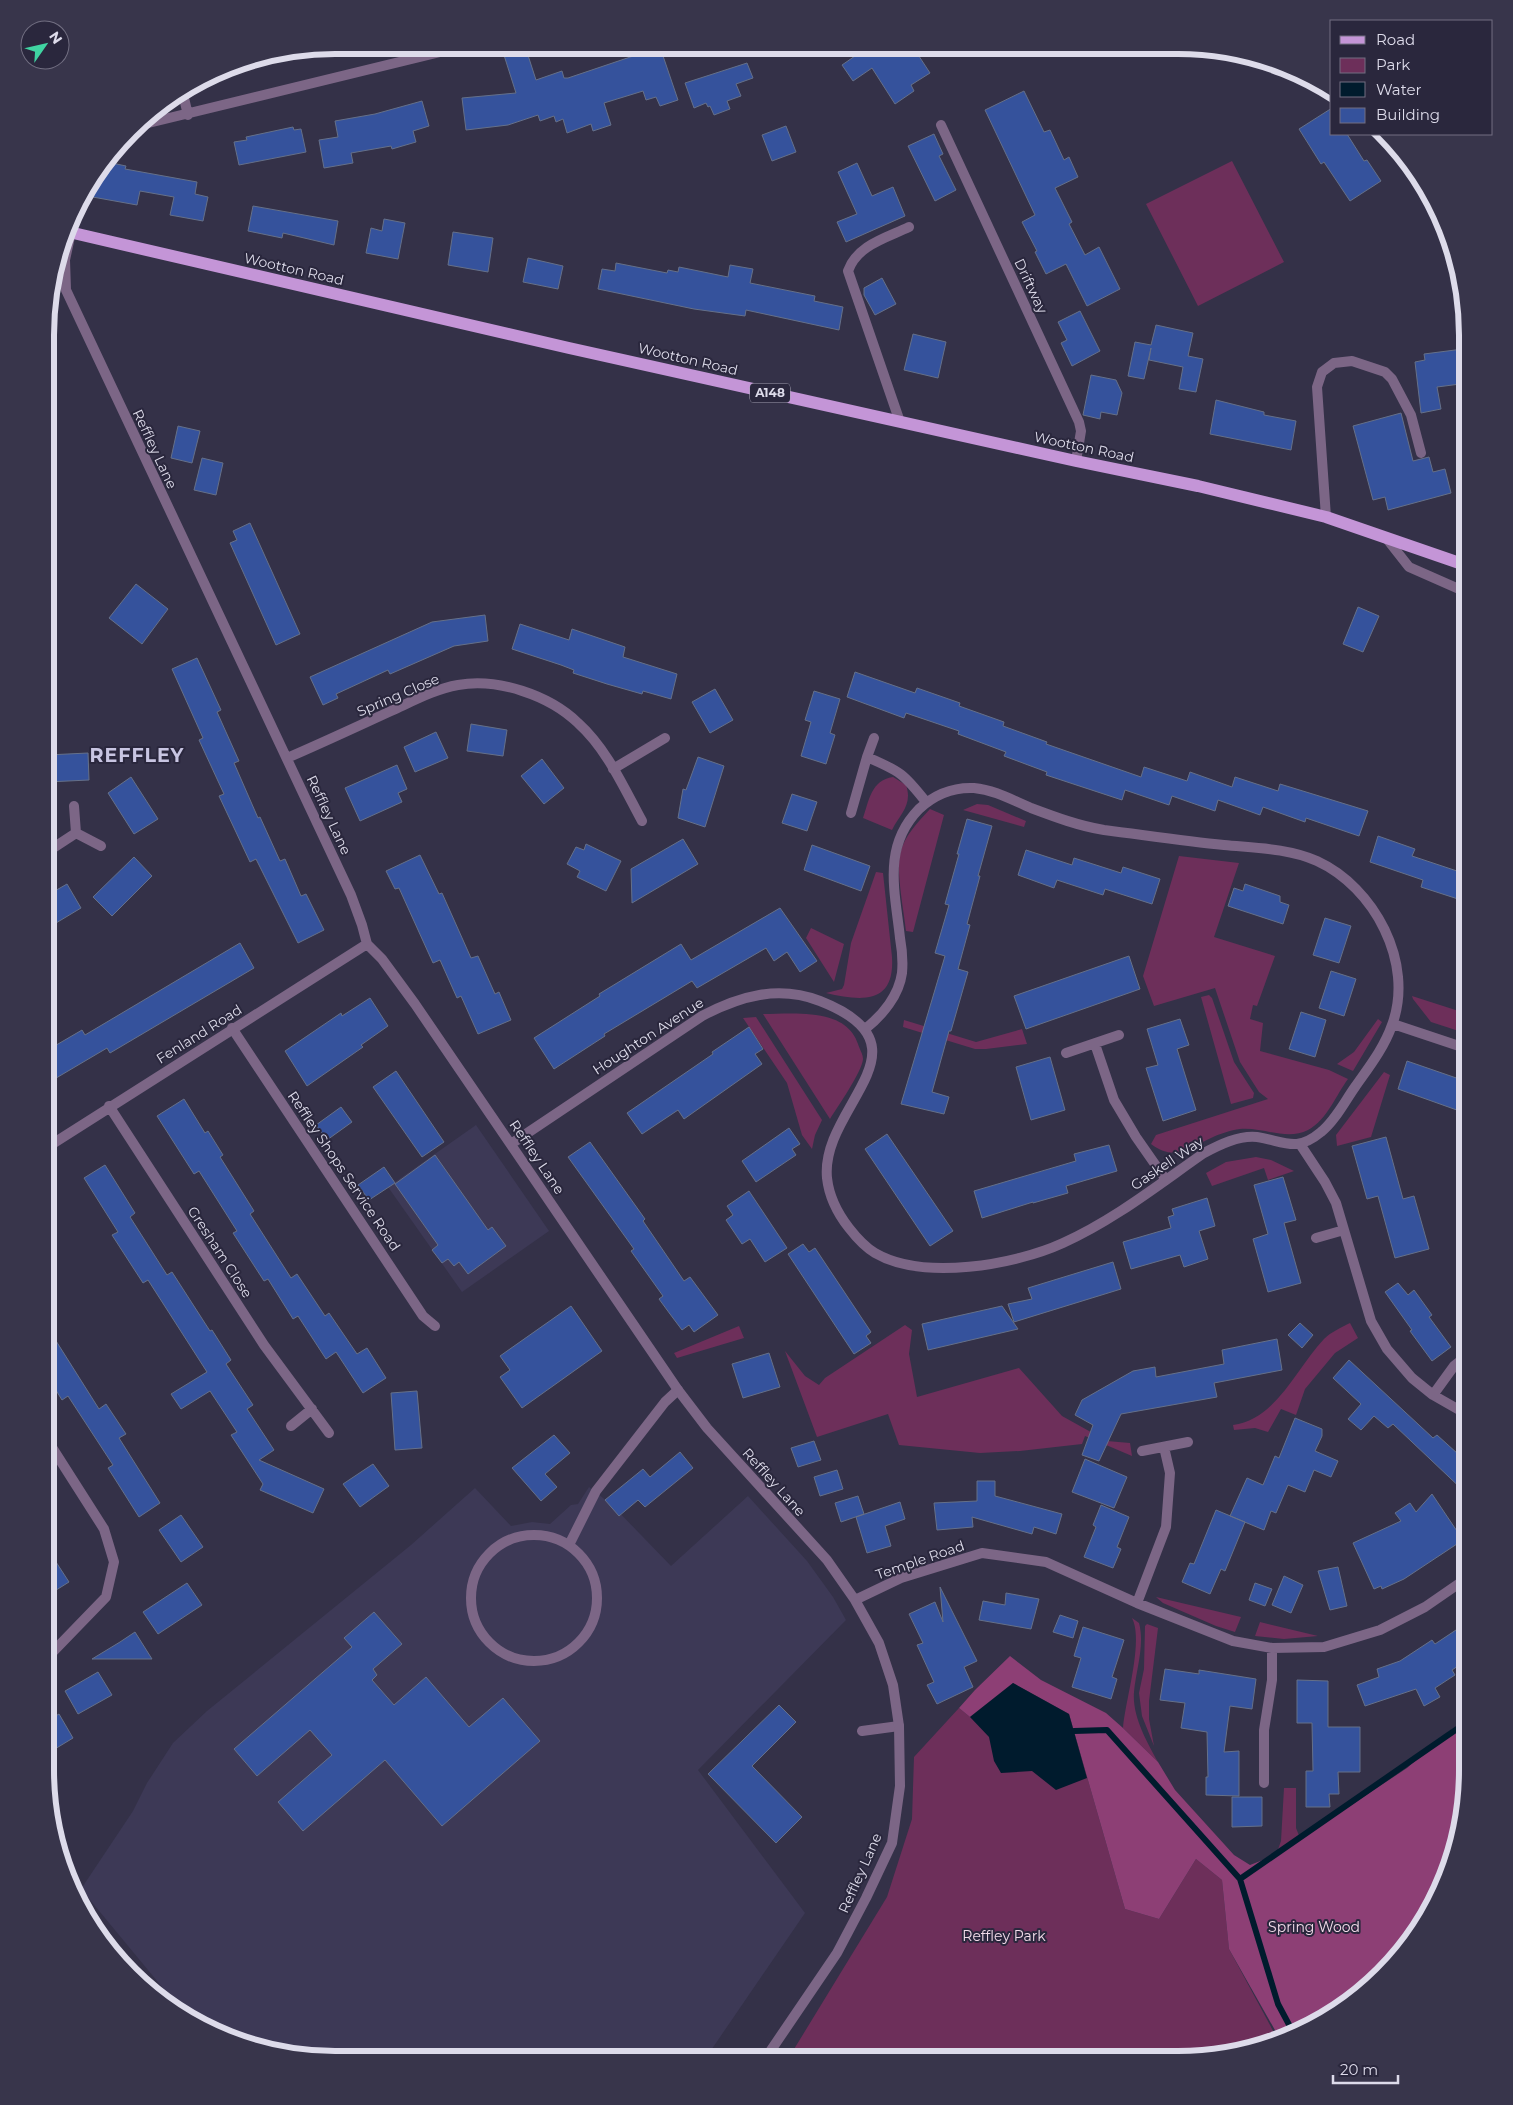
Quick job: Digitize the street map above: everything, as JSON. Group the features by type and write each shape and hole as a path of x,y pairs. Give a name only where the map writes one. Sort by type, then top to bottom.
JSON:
{"main road":[{"name":"Wootton Road","path":"73,233 569,348 1076,461 1198,486 1326,518 1459,563"}],"street":[{"path":"152,122 431,54"},
{"path":"184,98 188,114"},
{"name":"Driftway","path":"941,125 1079,422 1081,431 1076,461"},
{"path":"900,422 848,271 856,255 862,249 909,227"},
{"name":"Reffley Lane","path":"67,251 66,290 351,895 367,944 382,959 415,1004 678,1390 708,1428 827,1560 854,1600 879,1643 893,1685 899,1726 900,1786 892,1843 837,1953 770,2051"},
{"path":"1326,518 1317,387 1322,372 1334,363 1352,361 1385,372 1392,379 1411,415 1421,453"},
{"path":"1387,539 1409,567 1459,589"},
{"name":"Spring Close","path":"287,758 432,693 459,685 482,684 512,688 537,696 562,710 578,722 596,743 613,769 642,821"},
{"path":"613,769 665,738"},
{"path":"851,813 874,738"},
{"path":"867,757 896,769 908,778 926,802"},
{"path":"865,1028 876,1020 897,992 902,972 902,953 893,870 894,854 899,837 910,818 926,802 954,788 976,788 1000,793 1031,808 1081,826 1113,832 1284,852 1316,861 1338,874 1357,890 1375,912 1389,938 1396,964 1398,994 1393,1024 1378,1053 1322,1132 1300,1144 1336,1203 1371,1321 1387,1349 1412,1378 1433,1395 1459,1410"},
{"path":"74,806 76,833"},
{"path":"76,833 101,846"},
{"path":"54,847 76,833"},
{"name":"Fenland Road","path":"54,1143 367,944"},
{"name":"Houghton Avenue","path":"511,1144 702,1016 724,1004 747,996 783,994 806,997 849,1014 865,1028"},
{"path":"1393,1024 1459,1046"},
{"name":"Reffley Shops Service Road","path":"232,1028 423,1316 436,1326"},
{"name":"Gaskell Way","path":"865,1028 873,1052 868,1074 836,1133 828,1155 827,1178 832,1198 841,1218 856,1236 874,1252 894,1262 919,1268 992,1263 1025,1256 1061,1244 1097,1227 1204,1153 1222,1144 1256,1137 1280,1144 1300,1144"},
{"path":"1066,1054 1119,1034"},
{"path":"1095,1044 1114,1100 1166,1180"},
{"name":"Gresham Close","path":"109,1106 264,1345 329,1432"},
{"path":"1316,1238 1344,1230"},
{"path":"1433,1395 1459,1362"},
{"path":"569,1545 596,1491 666,1402 678,1390"},
{"path":"290,1426 312,1409"},
{"path":"1142,1451 1188,1442"},
{"path":"1137,1603 1166,1527 1170,1473 1164,1447"},
{"path":"54,1451 104,1529 114,1562 106,1597 54,1651"},
{"path":"521,1536 545,1536 569,1545 587,1564 597,1589 595,1616 590,1628 573,1648 549,1660 522,1661 498,1652 481,1634 471,1610 471,1586 481,1563 498,1545 521,1536"},
{"name":"Temple Road","path":"854,1600 901,1578 982,1553 1046,1562 1137,1603 1233,1641 1272,1648 1324,1646 1380,1630 1425,1607 1459,1584"},
{"path":"1264,1783 1264,1730 1272,1680 1272,1648"},
{"path":"862,1731 899,1726"}],"shaded area":[{"path":"476,1125 549,1231 462,1292 388,1187"},
{"path":"589,1487 612,1505 671,1566 748,1496 807,1561 833,1597 846,1620 698,1770 805,1913 710,2051 316,2051 262,2042 227,2030 194,2014 172,1999 81,1889 133,1811 147,1783 173,1743 207,1711 411,1545 475,1488 511,1526 532,1522 550,1524 571,1505 578,1504"}],"green space":[{"path":"1232,161 1284,262 1198,306 1146,204"},
{"path":"893,777 906,785 908,798 905,809 892,830 863,818 869,798 875,787 880,782"},
{"path":"977,804 988,805 1026,821 1024,827 963,810"},
{"path":"930,809 944,815 913,932 906,931 900,881 900,854 908,835"},
{"path":"1179,856 1239,863 1214,937 1275,956 1257,1006 1253,1005 1250,1019 1263,1023 1260,1051 1329,1070 1348,1079 1326,1114 1315,1126 1308,1130 1292,1134 1249,1129 1229,1131 1182,1152 1175,1153 1167,1152 1151,1144 1156,1135 1268,1099 1259,1092 1240,1062 1215,988 1154,1006 1143,976"},
{"path":"876,872 883,873 892,957 888,984 882,992 863,998 851,998 826,993 842,989 844,985 851,943"},
{"path":"811,928 844,944 834,982 806,938"},
{"path":"1209,995 1212,998 1234,1062 1254,1093 1253,1098 1231,1104 1201,997"},
{"path":"1412,996 1459,1011 1459,1031 1431,1022"},
{"path":"763,1014 817,1015 831,1018 852,1032 862,1055 862,1065 830,1119"},
{"path":"756,1017 822,1120 815,1135 812,1149 802,1135 787,1083 743,1018"},
{"path":"1378,1019 1382,1022 1353,1071 1337,1064 1354,1052"},
{"path":"904,1020 976,1042 1022,1029 1027,1044 975,1049 903,1027"},
{"path":"1384,1072 1390,1075 1371,1137 1337,1146 1336,1135"},
{"path":"1256,1157 1271,1160 1294,1171 1268,1180 1264,1168 1212,1186 1206,1173 1226,1162"},
{"path":"1350,1323 1358,1338 1335,1353 1305,1389 1296,1415 1281,1409 1268,1432 1255,1428 1234,1430 1233,1425 1248,1421 1274,1403 1324,1339"},
{"path":"905,1325 912,1330 909,1354 917,1397 1019,1368 1062,1416 1107,1441 1130,1443 1132,1456 1085,1436 1082,1444 1020,1451 980,1453 899,1445 888,1414 817,1437 785,1351 805,1376 819,1385 825,1378"},
{"path":"739,1326 744,1338 677,1358 674,1353"},
{"path":"1156,1597 1241,1617 1235,1632 1216,1626 1163,1603"},
{"path":"1132,1618 1139,1623 1141,1631 1140,1658 1134,1692 1135,1710 1141,1728 1158,1762 1123,1728 1135,1656 1135,1628"},
{"path":"1260,1622 1318,1636 1284,1639 1255,1636"},
{"path":"1147,1624 1158,1628 1149,1701 1149,1719 1154,1746 1142,1716 1139,1693 1144,1669 1145,1626"},
{"name":"Spring Wood","path":"1010,1656 1041,1680 1106,1713 1158,1762 1175,1790 1234,1855 1250,1865 1276,1855 1407,1768 1459,1724 1459,1789 1457,1807 1450,1843 1438,1878 1422,1911 1412,1926 1377,1969 1349,1993 1319,2014 1277,2033 1229,1949 1222,1880 1196,1859 1159,1919 1125,1909 1069,1714 1013,1683 970,1717 959,1708"},
{"name":"Reffley Park","path":"1012,1683 1069,1714 1125,1909 1159,1919 1196,1859 1222,1880 1229,1949 1275,2034 1233,2046 1197,2051 793,2051 887,1897 912,1819 914,1757 959,1708 970,1717"},
{"path":"1284,1788 1296,1788 1296,1828 1300,1838 1276,1855 1281,1841"}],"water":[{"path":"1013,1683 1069,1714 1087,1778 1056,1790 1032,1771 1001,1773 994,1761 989,1737 970,1717"}],"building":[{"path":"504,54 528,54 536,80 562,71 564,78 568,78 639,54 662,54 678,100 660,106 656,97 646,100 643,91 604,103 611,125 593,131 591,124 567,133 563,119 556,122 554,116 540,121 538,115 508,125 466,130 462,98 516,93"},
{"path":"858,54 918,54 930,73 911,85 914,91 895,104 872,68 853,81 842,65"},
{"path":"747,63 753,78 736,84 741,96 727,101 730,109 714,115 710,106 708,107 706,103 694,108 685,83"},
{"path":"1024,91 1044,132 1050,130 1064,160 1069,157 1078,177 1055,188 1072,222 1069,224 1085,255 1099,247 1120,289 1087,306 1066,264 1046,274 1022,222 1035,215 985,110"},
{"path":"422,101 429,126 413,131 416,142 392,149 391,146 351,153 353,163 324,168 319,140 338,137 335,121 375,114"},
{"path":"1330,109 1330,135 1348,135 1364,161 1367,160 1381,181 1350,201 1324,162 1321,164 1299,129"},
{"path":"786,126 796,152 772,161 762,135"},
{"path":"293,127 294,130 301,129 306,152 239,165 234,142 247,140 246,137"},
{"path":"934,134 943,154 939,156 956,190 935,201 908,146"},
{"path":"113,163 126,166 125,169 197,182 195,194 208,197 203,221 170,215 174,197 140,191 137,205 90,197"},
{"path":"857,163 872,196 893,187 905,216 846,242 837,222 857,214 838,172"},
{"path":"253,206 338,221 334,245 283,233 282,238 248,231"},
{"path":"384,219 405,223 398,259 366,253 371,228 382,231"},
{"path":"453,232 493,238 488,272 448,265"},
{"path":"528,258 563,266 558,289 523,282"},
{"path":"616,263 667,273 668,270 678,272 679,267 728,277 730,265 753,269 750,283 815,296 814,301 843,307 839,330 746,310 745,316 694,309 598,289 602,269 615,271"},
{"path":"882,278 896,304 875,315 864,295 864,288"},
{"path":"1080,311 1100,351 1072,366 1061,343 1067,340 1058,322"},
{"path":"1156,325 1193,333 1188,356 1203,359 1196,392 1179,389 1183,367 1149,360 1151,348 1144,379 1128,376 1135,342 1151,345"},
{"path":"913,334 946,342 938,378 904,370"},
{"path":"1459,350 1459,384 1437,387 1441,409 1421,413 1415,362 1425,360 1424,354"},
{"path":"1091,375 1116,380 1122,393 1117,415 1101,412 1100,419 1083,415"},
{"path":"1216,400 1264,412 1264,415 1296,421 1291,450 1210,434"},
{"path":"1401,413 1413,461 1429,457 1433,472 1445,469 1451,493 1388,510 1385,497 1373,500 1353,426"},
{"path":"178,426 200,431 192,463 171,458"},
{"path":"202,458 223,463 216,495 194,490"},
{"path":"250,523 300,634 276,645 230,543 237,540 233,531"},
{"path":"136,584 168,609 142,644 109,618"},
{"path":"1358,607 1379,616 1363,652 1343,644"},
{"path":"485,615 488,641 454,646 390,674 388,670 336,694 338,698 323,705 310,677 432,622"},
{"path":"520,624 569,640 572,629 625,647 623,657 677,674 671,699 643,691 642,694 607,684 573,673 574,670 561,665 512,649"},
{"path":"197,658 221,710 217,712 239,761 234,763 258,818 260,817 280,861 285,859 301,896 306,894 324,930 298,943 256,859 250,862 219,796 224,794 199,740 203,738 172,669"},
{"path":"855,672 915,693 917,688 960,703 959,706 1004,722 1003,726 1047,742 1046,744 1141,777 1144,767 1187,781 1190,772 1232,787 1235,777 1278,791 1280,784 1368,811 1359,836 1306,818 1305,822 1263,807 1260,815 1218,800 1215,811 1172,796 1169,805 1125,790 1122,800 1046,775 1047,772 1004,756 1006,752 958,734 959,731 906,713 904,718 847,697"},
{"path":"715,689 733,720 710,733 692,702"},
{"path":"814,691 840,699 830,733 835,735 826,764 801,756 811,722 805,720"},
{"path":"471,724 507,730 503,756 467,751"},
{"path":"436,732 448,758 415,772 404,747"},
{"path":"88,753 89,780 54,782 54,755"},
{"path":"698,757 724,766 705,827 678,818 683,789 686,790"},
{"path":"542,759 564,788 544,804 521,776"},
{"path":"397,765 407,789 398,793 402,802 360,821 345,788"},
{"path":"131,777 158,819 134,834 108,793"},
{"path":"792,794 817,802 807,831 782,823"},
{"path":"967,819 992,826 978,876 980,876 967,924 970,925 958,969 968,972 932,1092 949,1097 944,1114 901,1104 945,956 935,953 949,905 945,904"},
{"path":"1378,836 1415,849 1412,856 1459,872 1458,899 1421,887 1423,880 1370,862"},
{"path":"683,839 698,864 632,903 631,869"},
{"path":"586,844 621,861 606,891 577,877 580,871 567,864 576,847 584,850"},
{"path":"812,845 870,866 861,891 804,870"},
{"path":"1026,850 1072,865 1074,858 1121,873 1123,867 1160,879 1152,904 1105,889 1103,895 1057,880 1054,888 1018,875"},
{"path":"420,855 439,894 442,893 471,958 478,956 495,994 499,992 511,1020 478,1034 461,996 457,998 440,960 433,963 399,888 395,889 386,871"},
{"path":"134,857 152,876 112,916 93,897"},
{"path":"67,884 81,908 54,924 54,891"},
{"path":"1245,884 1280,896 1280,902 1289,905 1283,924 1228,906 1234,888 1243,891"},
{"path":"780,908 817,961 800,972 787,952 774,961 766,948 697,988 692,981 604,1034 605,1036 554,1069 534,1038 600,996 599,994 681,944 691,960"},
{"path":"1325,918 1351,926 1339,963 1313,955"},
{"path":"240,943 254,968 110,1053 107,1048 54,1079 54,1046 82,1030 85,1035"},
{"path":"1129,956 1140,989 1026,1029 1014,996"},
{"path":"1331,971 1356,979 1344,1016 1319,1008"},
{"path":"370,998 388,1026 361,1045 363,1047 307,1086 285,1051 341,1013 342,1016"},
{"path":"1301,1012 1326,1020 1315,1057 1289,1049"},
{"path":"1180,1019 1189,1045 1177,1049 1196,1110 1163,1121 1146,1068 1158,1065 1147,1029"},
{"path":"749,1027 763,1049 755,1054 762,1064 684,1119 678,1110 642,1134 627,1113"},
{"path":"1050,1057 1065,1110 1031,1120 1016,1067"},
{"path":"1407,1061 1459,1079 1459,1111 1398,1089"},
{"path":"396,1071 444,1142 422,1157 373,1087"},
{"path":"184,1099 205,1133 208,1131 223,1155 220,1157 254,1211 250,1214 291,1278 297,1274 325,1316 329,1313 357,1354 367,1348 386,1378 363,1393 336,1352 326,1359 298,1316 293,1319 268,1279 264,1281 233,1233 237,1231 199,1171 194,1174 157,1116"},
{"path":"341,1107 352,1122 327,1140 316,1125"},
{"path":"789,1128 800,1144 792,1149 796,1155 756,1182 742,1161"},
{"path":"887,1134 953,1231 930,1246 865,1149"},
{"path":"1386,1137 1403,1199 1414,1196 1429,1249 1395,1258 1378,1196 1367,1199 1352,1146"},
{"path":"590,1142 645,1219 643,1221 684,1281 690,1277 718,1315 694,1332 689,1325 682,1330 659,1299 663,1296 631,1251 634,1249 568,1157"},
{"path":"1109,1145 1117,1171 1066,1186 1068,1193 982,1218 974,1191 1076,1161 1074,1154"},
{"path":"435,1155 488,1230 492,1227 506,1246 468,1274 459,1262 454,1266 448,1259 442,1263 432,1250 438,1245 395,1184"},
{"path":"105,1165 135,1213 130,1217 167,1275 172,1272 231,1360 226,1364 253,1405 247,1409 274,1450 259,1460 324,1489 313,1513 260,1490 263,1484 231,1435 237,1432 210,1391 181,1409 171,1394 207,1372 148,1280 143,1283 112,1235 118,1232 84,1178"},
{"path":"384,1167 395,1183 369,1200 358,1185"},
{"path":"1283,1177 1296,1220 1284,1223 1301,1283 1268,1292 1253,1239 1268,1234 1254,1185"},
{"path":"749,1191 787,1248 765,1262 750,1239 742,1244 726,1220 733,1215 727,1206"},
{"path":"1207,1198 1215,1226 1199,1231 1208,1259 1184,1267 1180,1255 1131,1269 1123,1242 1171,1228 1168,1217 1174,1215 1172,1209"},
{"path":"803,1244 809,1252 815,1248 871,1332 866,1336 871,1343 854,1354 788,1254"},
{"path":"1113,1262 1121,1289 1014,1322 1008,1304 1032,1299 1028,1288"},
{"path":"1398,1283 1408,1295 1414,1290 1432,1315 1429,1317 1451,1347 1432,1361 1385,1292"},
{"path":"571,1306 602,1351 522,1408 500,1377 510,1370 500,1356"},
{"path":"1002,1306 1018,1329 928,1350 922,1324"},
{"path":"1300,1323 1313,1335 1302,1348 1288,1335"},
{"path":"54,1338 99,1409 106,1404 126,1434 119,1438 160,1503 139,1517 108,1468 113,1465 68,1396 62,1400 54,1387"},
{"path":"1277,1339 1282,1370 1214,1383 1217,1397 1121,1414 1099,1461 1082,1455 1093,1425 1075,1415 1082,1400 1133,1371 1155,1367 1156,1377 1224,1364 1222,1350"},
{"path":"769,1353 780,1387 743,1398 732,1364"},
{"path":"1349,1360 1433,1438 1437,1435 1459,1455 1459,1486 1393,1424 1388,1428 1374,1416 1361,1430 1348,1419 1361,1404 1333,1378"},
{"path":"417,1391 422,1448 395,1450 391,1393"},
{"path":"1295,1418 1322,1429 1322,1436 1315,1451 1338,1461 1331,1477 1314,1470 1305,1492 1288,1485 1276,1513 1271,1511 1264,1530 1230,1516 1247,1478 1263,1485 1275,1456 1279,1458"},
{"path":"554,1435 570,1453 545,1474 557,1487 541,1501 512,1468"},
{"path":"814,1441 821,1460 798,1467 791,1448"},
{"path":"680,1452 693,1468 645,1507 638,1500 619,1516 605,1500 643,1469 650,1477"},
{"path":"1085,1459 1127,1477 1114,1508 1072,1492"},
{"path":"373,1464 389,1486 360,1507 343,1484"},
{"path":"837,1470 843,1489 820,1496 814,1477"},
{"path":"977,1481 995,1481 995,1496 1062,1514 1056,1534 1034,1527 1032,1534 972,1517 973,1527 937,1530 934,1503 977,1501"},
{"path":"1432,1494 1459,1534 1459,1543 1404,1579 1382,1589 1381,1586 1374,1589 1353,1543 1401,1521 1395,1513 1410,1503 1416,1512"},
{"path":"858,1496 864,1514 841,1522 835,1503"},
{"path":"900,1502 905,1519 885,1526 891,1546 867,1553 856,1517"},
{"path":"1101,1505 1129,1517 1117,1547 1121,1549 1113,1568 1084,1557 1096,1527 1093,1525"},
{"path":"1216,1510 1245,1522 1225,1571 1221,1569 1210,1594 1182,1582 1190,1563 1194,1564"},
{"path":"181,1515 203,1547 181,1562 159,1530"},
{"path":"54,1559 69,1582 54,1591"},
{"path":"1338,1567 1347,1606 1330,1610 1318,1571"},
{"path":"1284,1576 1303,1585 1291,1613 1272,1605"},
{"path":"187,1583 202,1605 158,1634 143,1612"},
{"path":"1255,1583 1272,1589 1265,1606 1249,1600"},
{"path":"940,1587 977,1661 964,1667 973,1687 937,1704 927,1685 934,1682 917,1645 923,1643 909,1614 935,1602 943,1622"},
{"path":"1006,1593 1039,1599 1031,1629 979,1620 983,1601 1005,1605"},
{"path":"374,1612 402,1644 373,1669 377,1675 372,1680 394,1705 426,1677 469,1727 503,1698 540,1741 442,1826 385,1760 303,1831 278,1802 332,1755 310,1730 257,1776 234,1749 352,1647 344,1638"},
{"path":"1060,1615 1078,1621 1073,1638 1053,1632"},
{"path":"1083,1627 1124,1640 1112,1677 1117,1679 1111,1699 1072,1687 1081,1658 1074,1656"},
{"path":"1456,1630 1459,1635 1459,1665 1452,1670 1455,1675 1435,1688 1440,1697 1424,1706 1416,1689 1365,1706 1357,1685 1379,1677 1377,1669 1400,1661 1432,1640 1435,1644"},
{"path":"135,1632 152,1659 92,1659 120,1642"},
{"path":"1165,1669 1199,1674 1199,1670 1256,1679 1252,1709 1230,1706 1224,1752 1239,1751 1239,1796 1206,1795 1206,1777 1208,1777 1207,1732 1181,1728 1185,1703 1160,1700"},
{"path":"98,1672 112,1695 78,1714 65,1691"},
{"path":"1297,1680 1328,1681 1328,1727 1360,1727 1360,1772 1338,1772 1339,1794 1329,1794 1330,1807 1306,1807 1306,1771 1313,1771 1312,1723 1297,1723"},
{"path":"779,1705 796,1722 752,1766 802,1817 776,1843 708,1774"},
{"path":"59,1714 73,1738 54,1750 54,1717"},
{"path":"1232,1797 1262,1797 1262,1826 1232,1827"}],"waterway":[{"path":"1240,1879 1459,1728"},
{"path":"1074,1731 1107,1730 1240,1879 1278,2004 1291,2028"}],"district":[{"name":"REFFLEY","path":"137,755"}]}
